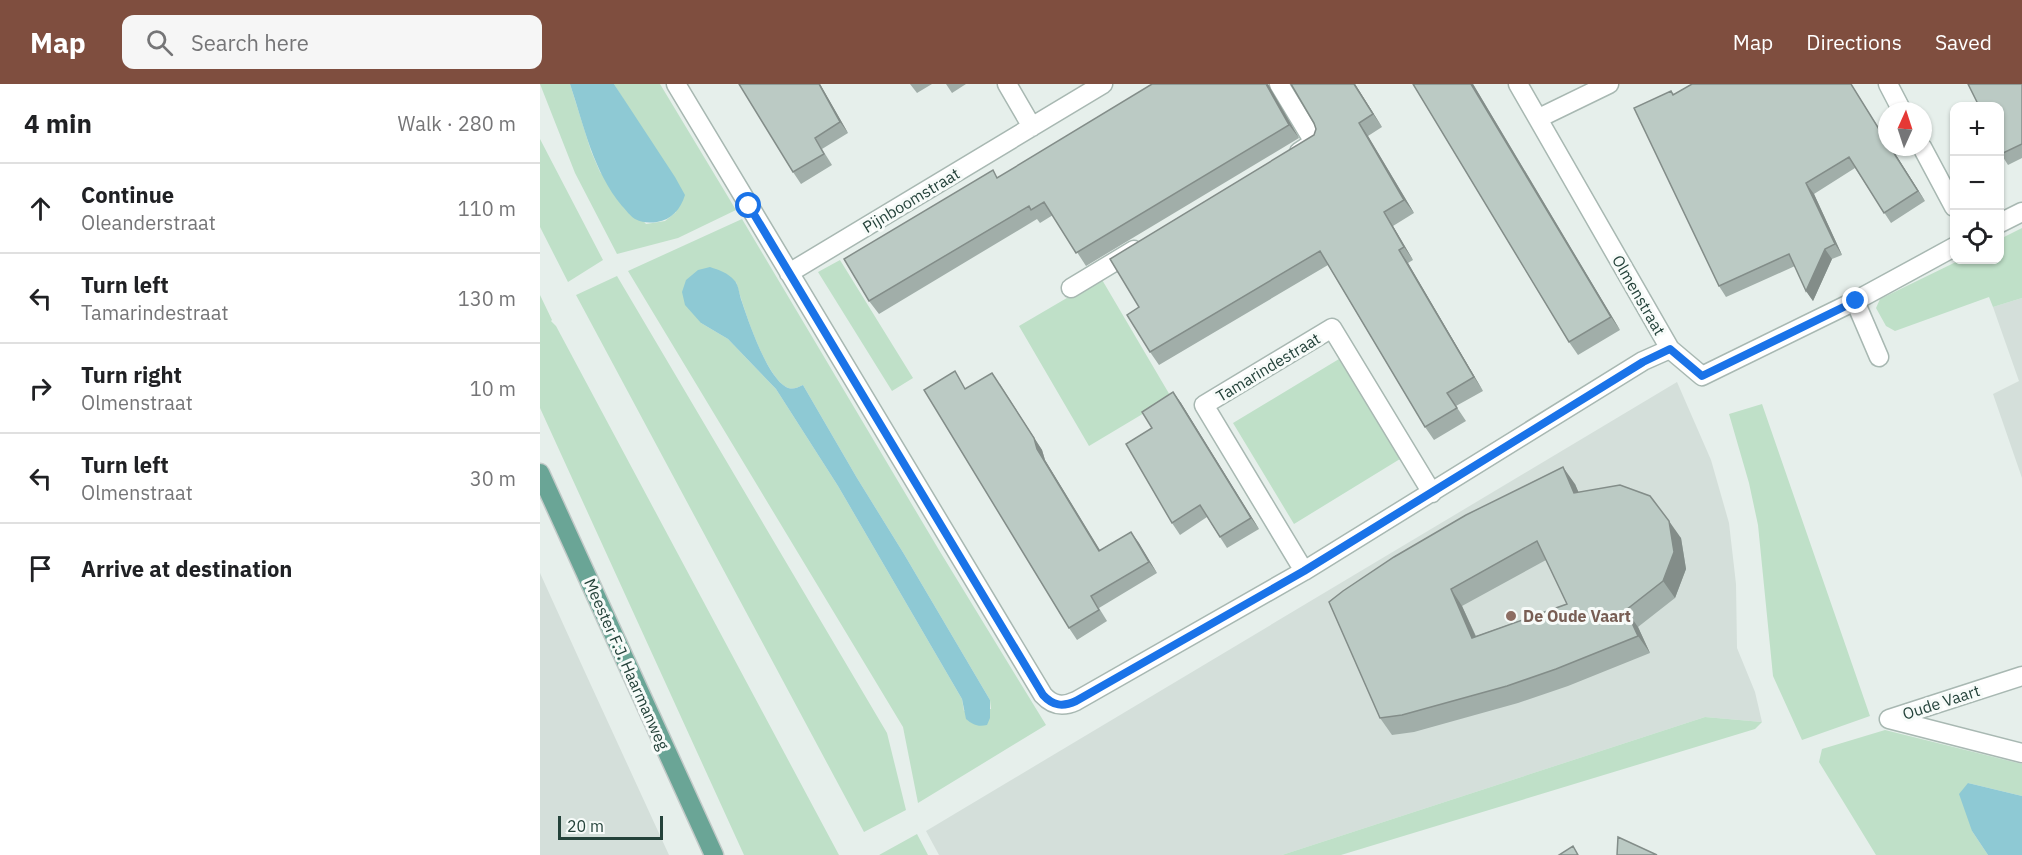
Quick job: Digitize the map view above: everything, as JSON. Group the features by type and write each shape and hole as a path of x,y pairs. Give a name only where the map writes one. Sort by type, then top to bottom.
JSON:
{"main road":[{"name":"Meester F.J. Haarmanweg","path":"540,473 714,855"}],"street":[{"path":"676,84 1043,695 1048,700 1062,706 1076,701 1304,571 1643,362 1670,349"},
{"path":"1007,84 1032,127"},
{"name":"Pijnboomstraat","path":"789,273 1103,84"},
{"path":"1279,84 1314,142 1284,161"},
{"name":"Olmenstraat","path":"1518,84 1670,349 1702,376 1856,301 1950,249"},
{"path":"1539,118 1609,84"},
{"path":"1888,84 1897,102"},
{"path":"1927,156 1950,200"},
{"path":"2004,221 2022,212"},
{"path":"1071,288 1152,240"},
{"path":"1856,301 1879,357"},
{"name":"Tamarindestraat","path":"1304,571 1204,405 1332,328 1432,493"},
{"name":"Oude Vaart","path":"2022,676 1889,718 2022,753"}],"shaded area":[{"path":"2022,298 2022,478 1993,394 2019,381 1993,307"},
{"name":"De Oude Vaart","path":"1677,382 1711,460 1729,523 1736,584 1737,648 1755,692 1762,722 1705,717 1282,855 939,855 926,831"},
{"path":"540,573 584,670 669,855 540,855"}],"green space":[{"path":"540,84 570,84 600,172 646,224 665,221 676,212 633,115 614,84 660,84 736,210 678,238 617,254 575,173"},
{"path":"540,139 603,260 568,282 540,227"},
{"path":"742,219 1046,725 918,803 903,727 628,271","holes":["736,282 755,339 770,368 786,387 794,388 803,385 990,700 991,709 964,711 962,699 838,486 776,389 728,339 701,323"]},
{"path":"2022,228 2022,298 1993,307 1989,297 1895,331 1886,326 1876,308 1880,299 1952,264 2004,264 2004,237"},
{"path":"840,260 913,378 892,391 818,272"},
{"path":"617,276 887,733 906,810 864,832 576,295"},
{"path":"1101,278 1171,397 1089,446 1019,326"},
{"path":"540,295 551,321 556,326 839,855 744,855 540,408"},
{"path":"1339,359 1400,459 1294,524 1233,423"},
{"path":"1762,404 1870,716 1802,740 1773,676 1758,525 1749,483 1729,414"},
{"path":"1705,717 1762,722 1755,729 1341,855 1282,855"},
{"path":"1885,730 2022,764 2022,796 1968,783 1972,831 1988,855 1876,855 1819,762 1822,749"},
{"path":"917,834 928,855 879,855"}],"water":[{"path":"570,84 614,84 685,195 681,205 671,216 662,221 643,222 633,218 622,206 596,163"},
{"path":"710,267 726,274 736,282 759,348 779,381 790,388 803,385 990,700 990,718 987,725 976,725 966,719 962,699 838,486 776,389 728,339 701,323 685,305 682,292 686,280 698,270"},
{"path":"1968,783 2022,796 2022,855 1988,855 1972,831 1959,794"}],"building":[{"path":"739,84 819,84 840,122 815,138 824,154 793,172"},
{"path":"1152,84 1266,84 1289,125 1076,253 1044,202 1031,210 1029,206 869,301 844,259 993,170 997,178"},
{"path":"1291,84 1354,84 1373,114 1359,123 1404,200 1384,212 1404,247 1399,250 1474,377 1447,393 1457,408 1425,427 1320,251 1150,352 1127,315 1139,307 1110,259 1314,135 1316,129 1314,123"},
{"path":"1413,84 1471,84 1611,317 1569,342"},
{"path":"1692,84 1851,84 1878,128 1878,156 1896,156 1918,191 1884,213 1849,157 1806,183 1835,244 1825,249 1806,291 1789,254 1719,286 1634,108 1671,91 1673,95"},
{"path":"1968,84 2022,84 2022,144 2004,153 2004,102 1977,102"},
{"path":"955,371 965,389 992,373 1034,438 1037,449 1099,551 1131,532 1149,562 1091,596 1099,610 1069,628 924,390"},
{"path":"1173,392 1251,518 1220,537 1200,505 1172,523 1126,444 1152,428 1142,412"},
{"path":"1563,467 1574,493 1620,485 1650,496 1669,521 1674,552 1663,581 1626,610 1638,636 1507,686 1402,715 1380,718 1329,602 1394,557 1466,515","holes":["1537,541 1567,604 1472,638 1451,589"]},
{"path":"1618,837 1657,855 1617,855"},
{"path":"1573,846 1578,855 1559,855"}],"place":[{"name":"De Oude Vaart","path":"1511,616"}],"route":[{"path":"749,206 1043,695 1048,700 1062,706 1076,701 1304,571 1643,362 1670,349 1702,376 1856,301"}]}
